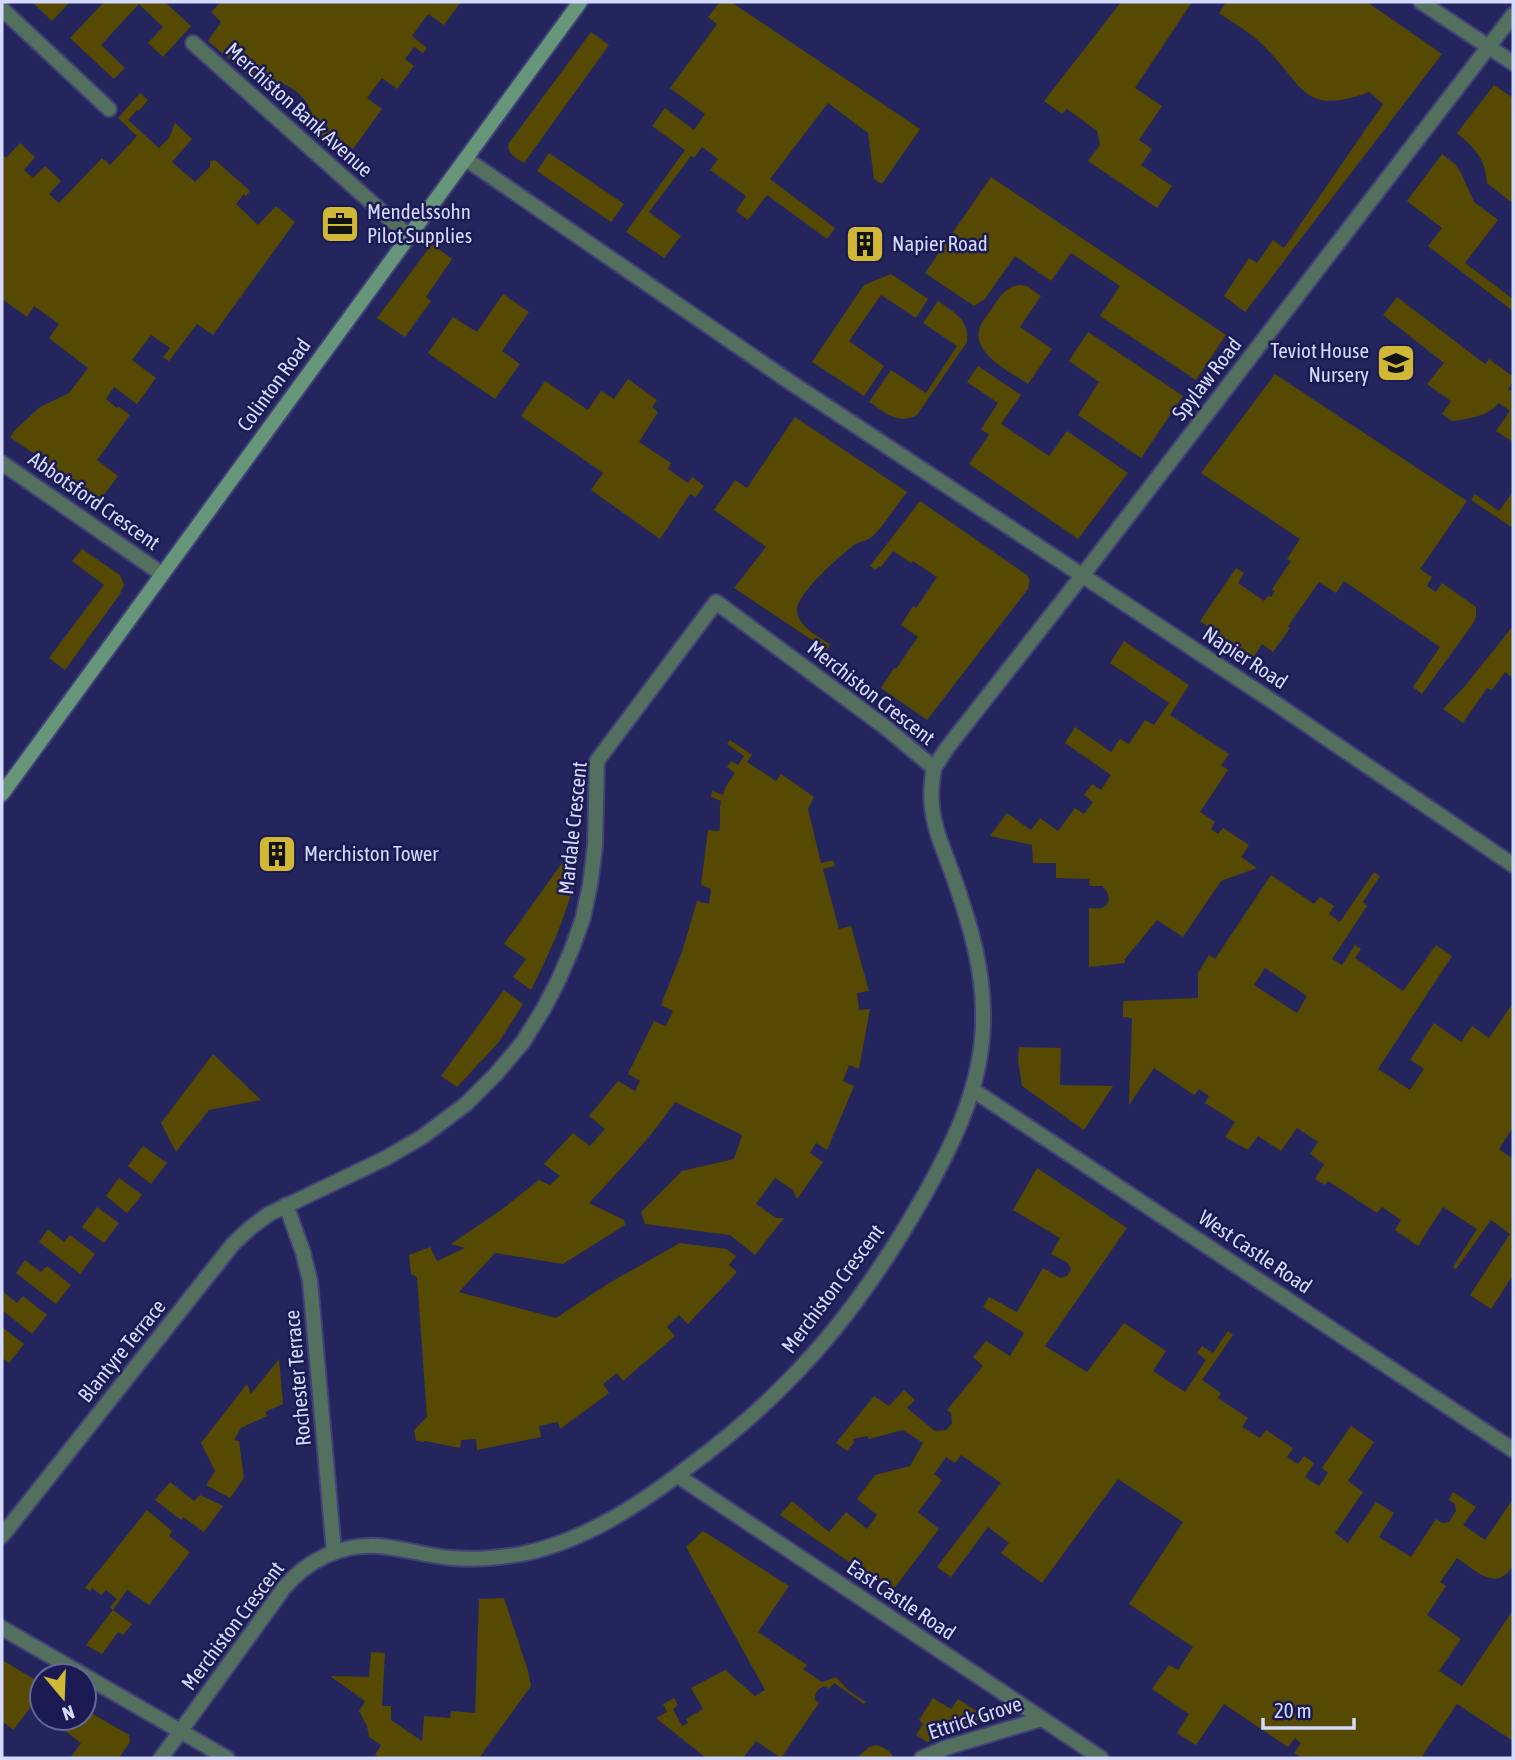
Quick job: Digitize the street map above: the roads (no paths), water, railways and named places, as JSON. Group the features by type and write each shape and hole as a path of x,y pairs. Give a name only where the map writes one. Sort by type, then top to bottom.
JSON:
{"street":[{"name":"Colinton Road","path":"2,794 580,2"},
{"path":"1421,2 1513,63"},
{"path":"2,9 109,109"},
{"name":"Spylaw Road","path":"934,768 1513,15"},
{"name":"Merchiston Bank Avenue","path":"193,43 409,236"},
{"name":"Napier Road","path":"466,159 790,382 1295,716 1513,865"},
{"name":"Abbotsford Crescent","path":"2,463 162,574"},
{"name":"Merchiston Crescent","path":"161,1758 284,1588 306,1567 334,1552 359,1547 378,1546 451,1558 485,1559 557,1544 589,1531 625,1511 709,1452 786,1384 861,1295 902,1236 964,1116 973,1090 984,1012 974,940 932,809 934,768 885,727 716,602"},
{"name":"Mardale Crescent","path":"286,1205 422,1138 466,1104 523,1042 558,981 583,918 595,846 597,761 716,602"},
{"name":"West Castle Road","path":"973,1090 1513,1450"},
{"name":"Blantyre Terrace","path":"2,1536 233,1244 269,1214 286,1205"},
{"name":"Rochester Terrace","path":"286,1205 310,1281 334,1552"},
{"name":"East Castle Road","path":"678,1476 1101,1758"},
{"path":"2,1628 227,1758"},
{"name":"Ettrick Grove","path":"922,1758 945,1748 1041,1719"}],"place":[{"name":"Mendelssohn Pilot Supplies","path":"340,224"},
{"name":"Napier Road","path":"865,244"},
{"name":"Teviot House Nursery","path":"1396,363"},
{"name":"Merchiston Tower","path":"277,854"}]}
